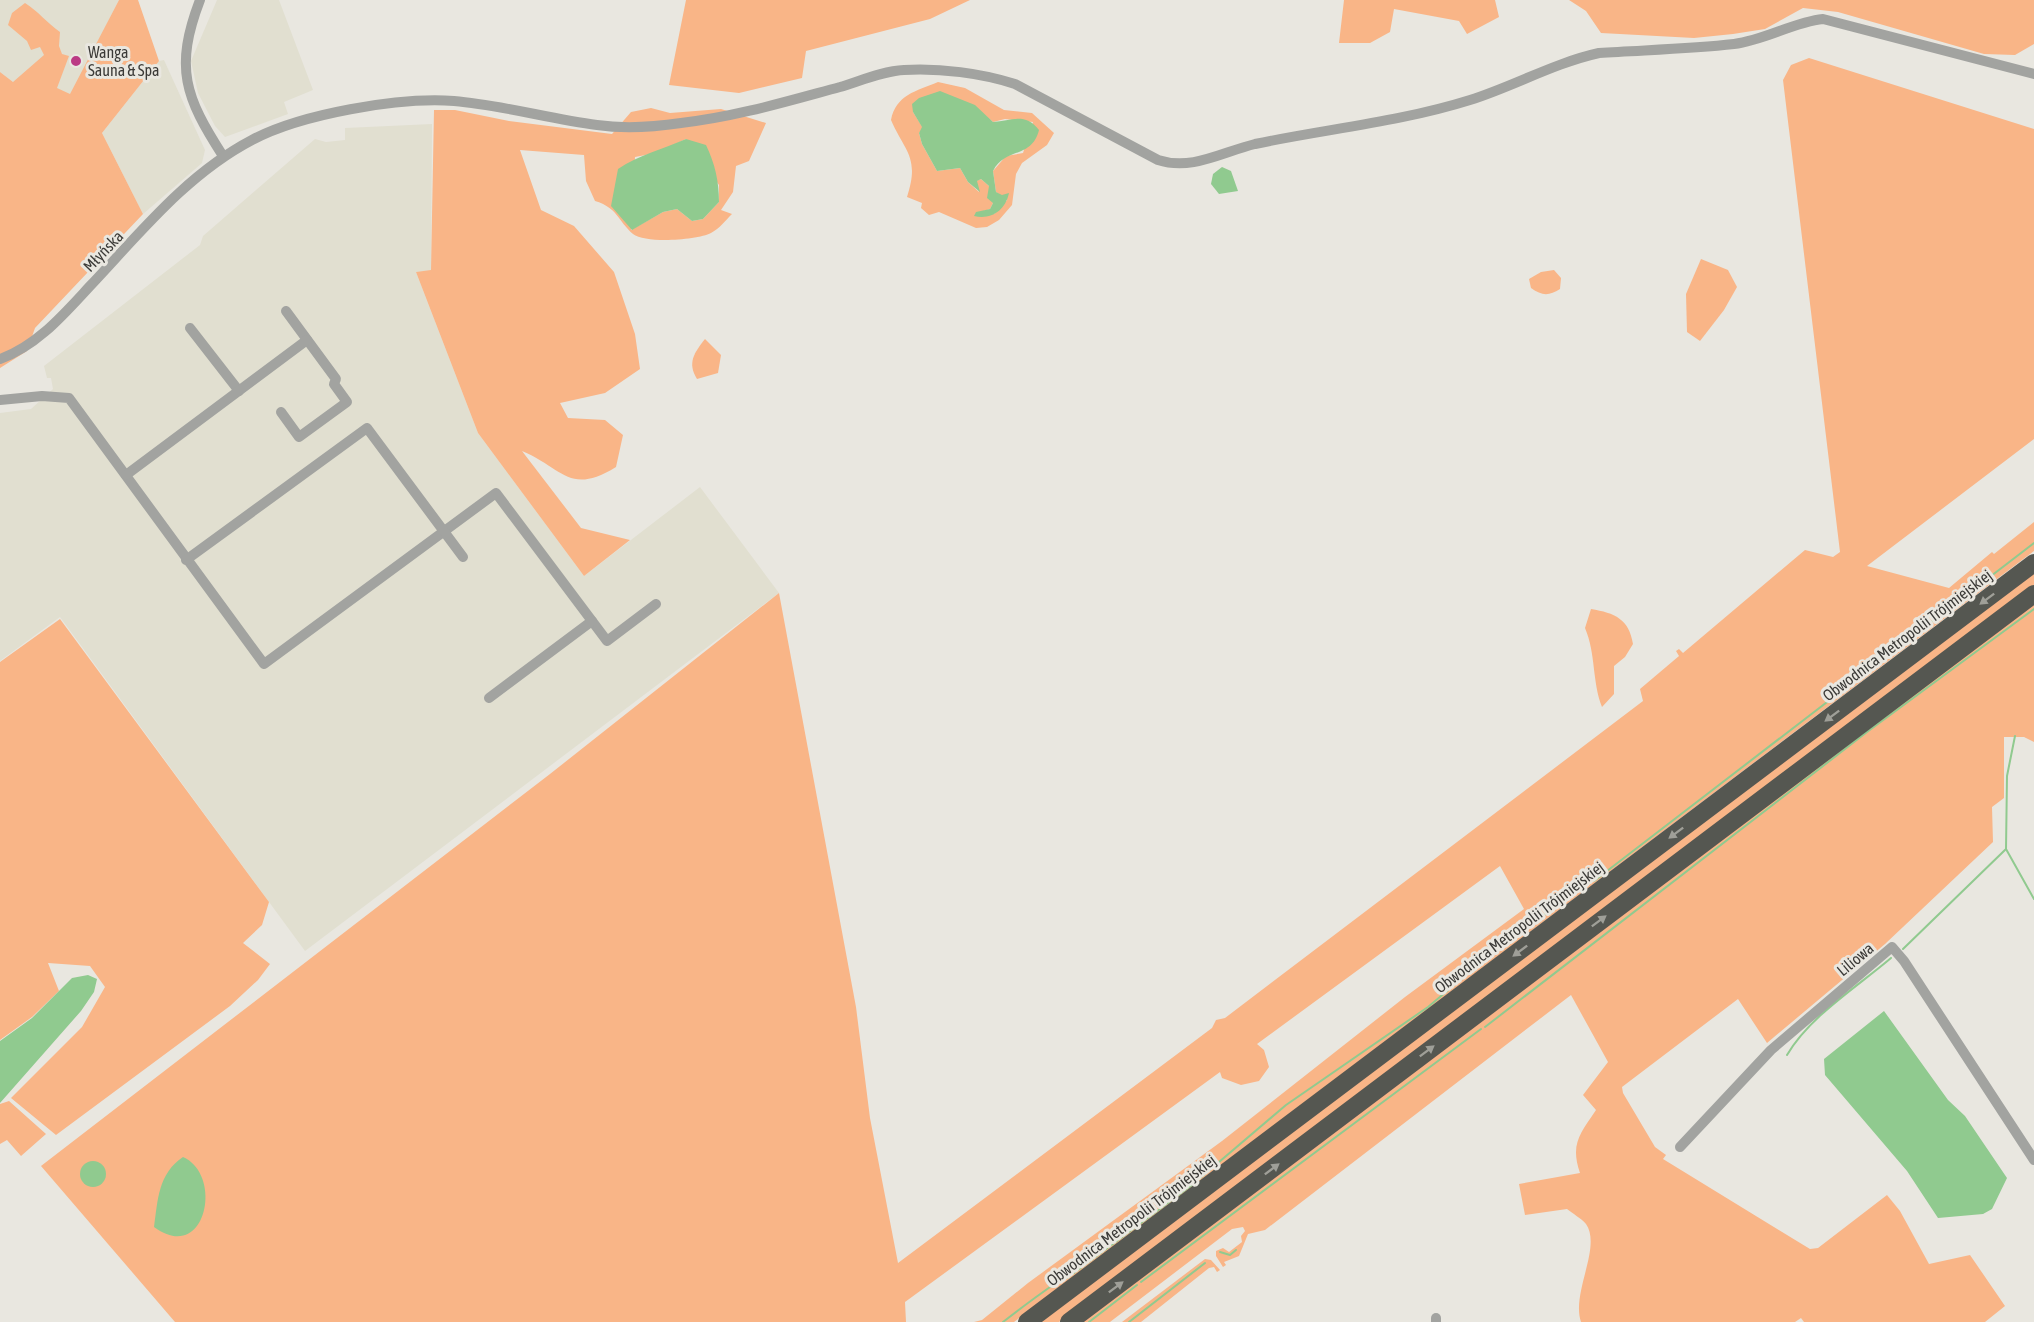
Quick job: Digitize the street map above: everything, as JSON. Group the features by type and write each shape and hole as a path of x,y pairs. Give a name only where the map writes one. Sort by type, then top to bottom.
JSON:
{"highway":[{"name":"Obwodnica Metropolii Trójmiejskiej","path":"1027,1322 2034,563"},
{"path":"1069,1322 2034,594"}],"street":[{"path":"200,0 188,39 185,72 196,115 223,156"},
{"name":"Młyńska","path":"0,359 32,343 181,191 223,156 256,138 285,127 350,110 416,101 454,101 600,126 632,127 683,123 770,106 903,70 992,77 1015,84 1158,160 1174,166 1190,164 1253,145 1337,131 1470,100 1578,58 1599,53 1735,44 1772,36 1813,20 1823,19 2034,74"},
{"path":"281,412 299,437 348,402 334,384 336,379 286,311"},
{"path":"190,327 238,392"},
{"path":"126,475 307,340"},
{"path":"0,400 42,396 69,398 264,664 496,492 607,641 656,604"},
{"path":"186,560 367,428 463,557"},
{"path":"489,698 592,621"},
{"name":"Liliowa","path":"1680,1147 1771,1050 1893,947 2034,1160"}],"shaded area":[{"path":"0,0 119,0 76,86 56,115 0,72"},
{"path":"119,0 138,0 159,61 102,133 143,214 35,328 27,351 0,368 0,72 13,82 44,55 40,47 31,50 27,41 8,25 12,13 25,3 60,32 59,46 62,54 69,56 57,88 70,94"},
{"path":"217,0 279,0 313,90 284,102 288,114 225,137 215,126 198,93 191,61"},
{"path":"686,0 970,0 930,19 806,51 802,78 739,93 669,85"},
{"path":"1344,0 1495,0 1499,17 1467,34 1459,21 1394,9 1390,32 1370,43 1339,43"},
{"path":"1569,0 2034,0 2034,44 2015,55 1984,54 1838,12 1803,8 1765,29 1733,34 1694,38 1601,33 1586,11"},
{"path":"1809,58 2034,129 2034,439 1867,566 1949,588 1992,552 1994,554 2034,522 2034,551 1014,1322 974,1322 982,1320 1028,1283 1222,1141 1405,997 1524,909 1500,866 1257,1044 1264,1050 1269,1067 1259,1081 1241,1085 1222,1078 1220,1072 905,1302 906,1322 175,1322 41,1166 550,774 779,593 856,1007 870,1118 898,1263 1212,1028 1216,1020 1225,1018 1643,701 1640,689 1679,656 1676,651 1679,649 1683,653 1805,550 1833,557 1840,552 1783,80 1791,65"},
{"path":"164,60 205,150 202,163 143,214 102,133 159,61"},
{"path":"938,82 965,88 1004,110 1032,113 1054,133 1047,145 1022,163 1016,174 1012,205 999,220 987,227 976,228 939,212 929,215 921,208 922,203 907,197 911,184 911,163 891,120 902,99","holes":["913,112 986,116 993,122 1005,119 1033,122 1023,153 1006,156 993,171 996,192 1007,200 994,214 984,211 990,209 993,203 989,186 981,179 976,181 979,192 968,182 960,168 937,171 922,144 919,133 923,128"]},
{"path":"940,91 975,105 993,122 1023,119 1034,124 1039,130 1031,145 1004,159 993,171 996,192 1002,195 1009,193 1004,205 996,213 986,217 974,216 976,212 990,209 993,203 987,198 989,186 981,179 977,181 980,192 968,182 960,168 937,171 922,144 919,133 922,127 913,112 912,104 919,98"},
{"path":"651,108 670,113 721,109 766,123 749,161 736,166 733,192 721,210 732,214 711,233 684,239 649,239 633,234 613,211 595,201 586,181 584,155 520,150 541,210 574,226 614,272 635,334 640,369 605,393 560,403 568,418 605,420 623,435 616,467 587,479 576,479 522,451 581,528 630,540 584,576 478,433 416,272 431,270 434,110 455,110 509,121 612,134 631,112","holes":["686,139 719,185 719,202 703,219 692,221 677,209 663,212 631,230 635,157 656,153"]},
{"path":"432,124 431,271 416,272 478,433 584,576 700,487 779,593 305,951 60,617 0,661 0,413 31,409 53,389 51,378 47,378 44,366 200,245 203,236 315,139 326,142 345,140 345,128"},
{"path":"686,139 706,145 716,173 719,202 703,219 692,221 677,209 663,212 632,230 611,206 618,169 643,156"},
{"path":"1222,167 1231,171 1238,191 1219,194 1211,184 1213,174"},
{"path":"1701,259 1728,270 1737,287 1724,310 1700,341 1687,332 1686,294"},
{"path":"1554,270 1561,278 1560,289 1546,294 1531,288 1529,279 1541,272"},
{"path":"705,339 721,355 718,373 697,379 692,368 693,358"},
{"path":"2034,568 2034,585 1059,1322 1036,1322"},
{"path":"2034,602 2034,742 2024,737 2004,737 2004,798 1992,807 1993,842 1885,944 1767,1043 1738,999 1622,1087 1623,1093 1655,1147 1666,1155 1663,1159 1810,1249 1818,1248 1887,1195 1900,1211 1929,1264 1970,1255 2005,1306 1985,1322 1804,1322 1801,1318 1795,1322 1581,1322 1580,1298 1591,1245 1586,1224 1567,1209 1525,1215 1519,1184 1580,1173 1576,1147 1581,1133 1596,1110 1583,1095 1608,1062 1571,995 1265,1230 1248,1234 1239,1256 1224,1262 1226,1265 1223,1267 1216,1256 1216,1251 1223,1248 1229,1252 1242,1242 1241,1236 1245,1231 1243,1227 1232,1229 1110,1322 1081,1322"},
{"path":"1591,609 1614,615 1620,619 1628,629 1633,644 1625,657 1614,666 1614,694 1602,707 1585,628"},
{"path":"60,619 269,902 262,925 243,943 270,964 258,980 230,1006 56,1135 11,1098 82,1027 105,987 90,966 48,963 59,991 32,1017 0,1040 0,662"},
{"path":"88,975 97,979 94,992 81,1011 0,1103 0,1041 32,1018 72,978"},
{"path":"1884,1011 1948,1100 1965,1116 2007,1178 1992,1209 1983,1214 1938,1218 1907,1171 1825,1075 1824,1059"},
{"path":"9,1101 46,1134 21,1156 7,1140 0,1144 0,1104"},
{"path":"183,1157 196,1167 203,1181 206,1197 203,1213 197,1226 186,1235 172,1236 154,1227 164,1179 168,1171"},
{"path":"93,1161 102,1165 106,1174 102,1183 93,1187 84,1183 80,1174 84,1165"},
{"path":"1205,1259 1211,1260 1220,1270 1217,1272 1214,1267 1209,1268 1141,1322 1122,1322"}],"waterway":[{"path":"1594,881 2034,543"},
{"path":"1485,1027 1867,732 2034,609"},
{"path":"1903,949 2006,849 2007,776 2015,736"},
{"path":"2006,849 2034,899"},
{"path":"1067,1278 1192,1185 1286,1105 1428,1007 1484,960 1587,883"},
{"path":"1787,1055 1808,1027 1891,958"},
{"path":"1141,1282 1481,1029"},
{"path":"1220,1252 1230,1255 1236,1250"},
{"path":"1129,1322 1205,1263"},
{"path":"1003,1322 1060,1280"},
{"path":"1089,1322 1137,1285"}],"place":[{"name":"Wanga Sauna & Spa","path":"76,61"}]}
